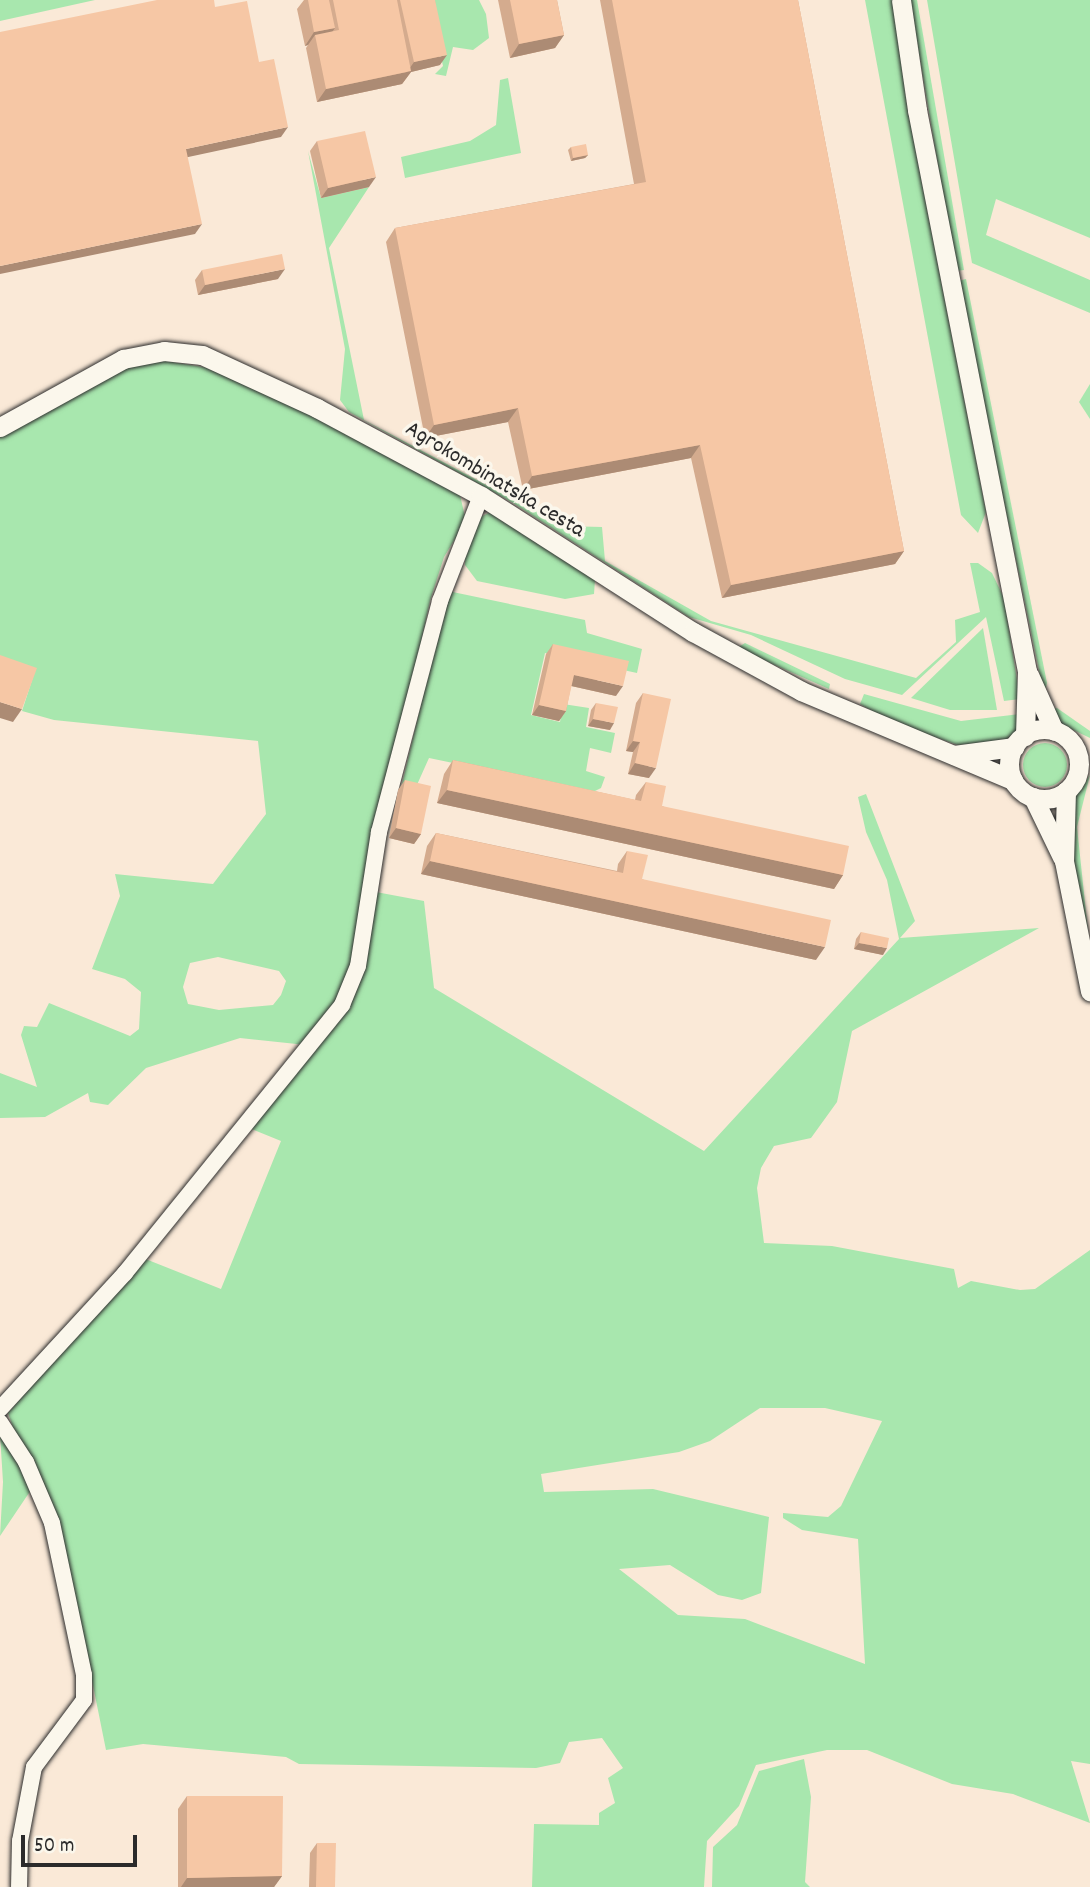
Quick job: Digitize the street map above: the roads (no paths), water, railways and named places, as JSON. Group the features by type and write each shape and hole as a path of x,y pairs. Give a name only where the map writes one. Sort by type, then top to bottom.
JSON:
{"street":[{"path":"901,0 916,110 1027,671 1062,735 1077,753 1078,778 1064,861"},
{"name":"Agrokombinatska cesta","path":"0,427 123,359 192,353 317,408 481,496 682,625 801,691 1013,780"},
{"path":"0,1409 125,1273 342,1005 358,966 382,818 440,601 481,496"},
{"path":"1027,671 1013,780 1033,797 1064,861 1090,991"},
{"path":"954,755 1062,735 1090,744"},
{"path":"1033,797 1078,778"},
{"path":"0,1422 26,1462 52,1523 84,1675 84,1700 34,1767 23,1816 19,1887"}]}
